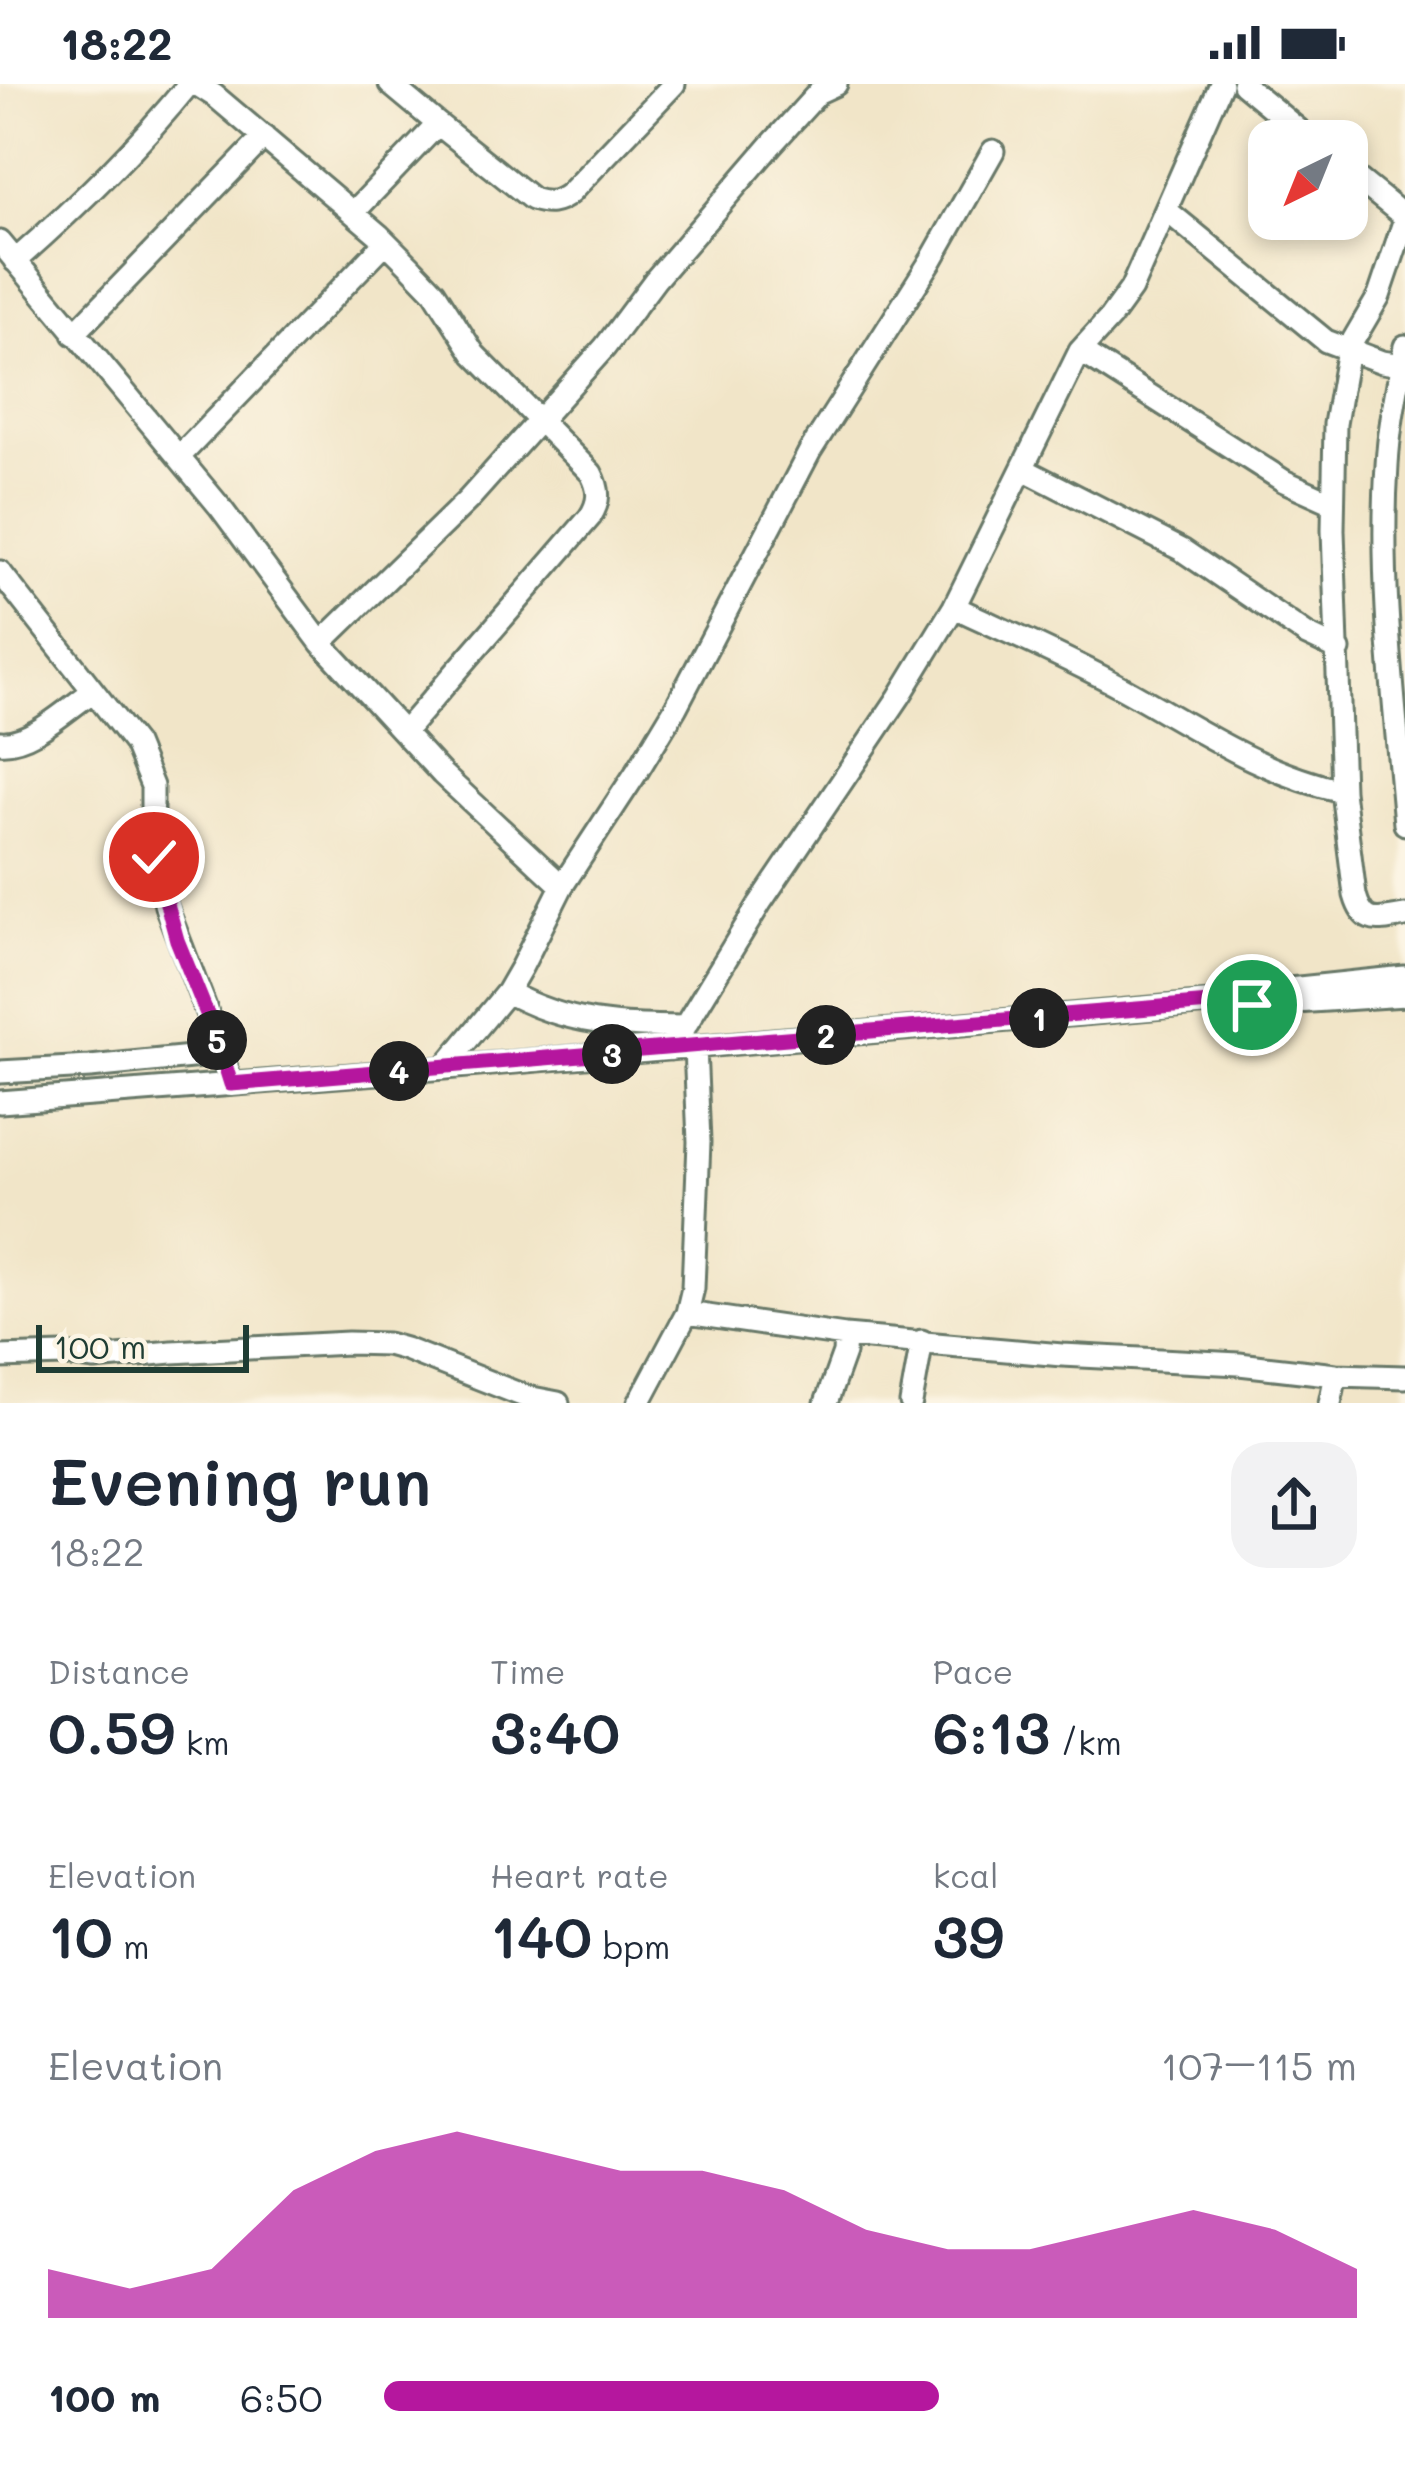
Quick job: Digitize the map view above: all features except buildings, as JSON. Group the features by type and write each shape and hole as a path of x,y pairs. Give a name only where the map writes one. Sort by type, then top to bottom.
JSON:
{"street":[{"path":"15,261 99,186 192,84 215,96 386,242 434,291 474,354 591,473 598,486 596,507 404,732"},
{"path":"390,84 532,199 548,203 570,194 674,84"},
{"path":"639,1403 687,1312 693,1288 699,1142 684,1041 760,903 899,698 954,607 1080,352 1131,290 1221,84"},
{"path":"1243,84 1287,120"},
{"path":"322,643 468,500 605,347 675,256 822,87"},
{"path":"353,213 438,124"},
{"path":"74,334 264,137"},
{"path":"444,1068 506,992 562,886 655,742 810,451 932,259 993,152"},
{"path":"1368,187 1405,218 1379,296 1348,349 1336,424 1342,791 1359,910 1372,919 1405,916"},
{"path":"1166,210 1315,333 1338,347 1382,362 1403,356 1387,463 1386,544 1405,824"},
{"path":"0,242 178,457 322,643 457,788 562,886"},
{"path":"178,457 386,242"},
{"path":"1080,352 1284,481 1334,503"},
{"path":"1023,469 1182,550 1307,635 1339,650"},
{"path":"0,572 135,744 146,766 152,786 152,841 166,906 231,1084"},
{"path":"954,607 1116,685 1274,771 1342,791"},
{"path":"0,742 28,737 92,692"},
{"path":"0,1102 444,1068 684,1041 1222,1002 1270,991 1405,977"},
{"path":"506,992 536,1008 684,1041"},
{"path":"1222,1002 1252,1005 1405,995"},
{"path":"0,1072 222,1054"},
{"path":"687,1312 845,1336 1405,1377"},
{"path":"826,1403 844,1353 845,1336"},
{"path":"911,1403 922,1341"},
{"path":"0,1357 95,1358 387,1344 527,1397 558,1403"},
{"path":"1330,1403 1336,1375"}],"route":[{"path":"154,857 177,940 231,1084 1222,1002 1252,1005"}]}
